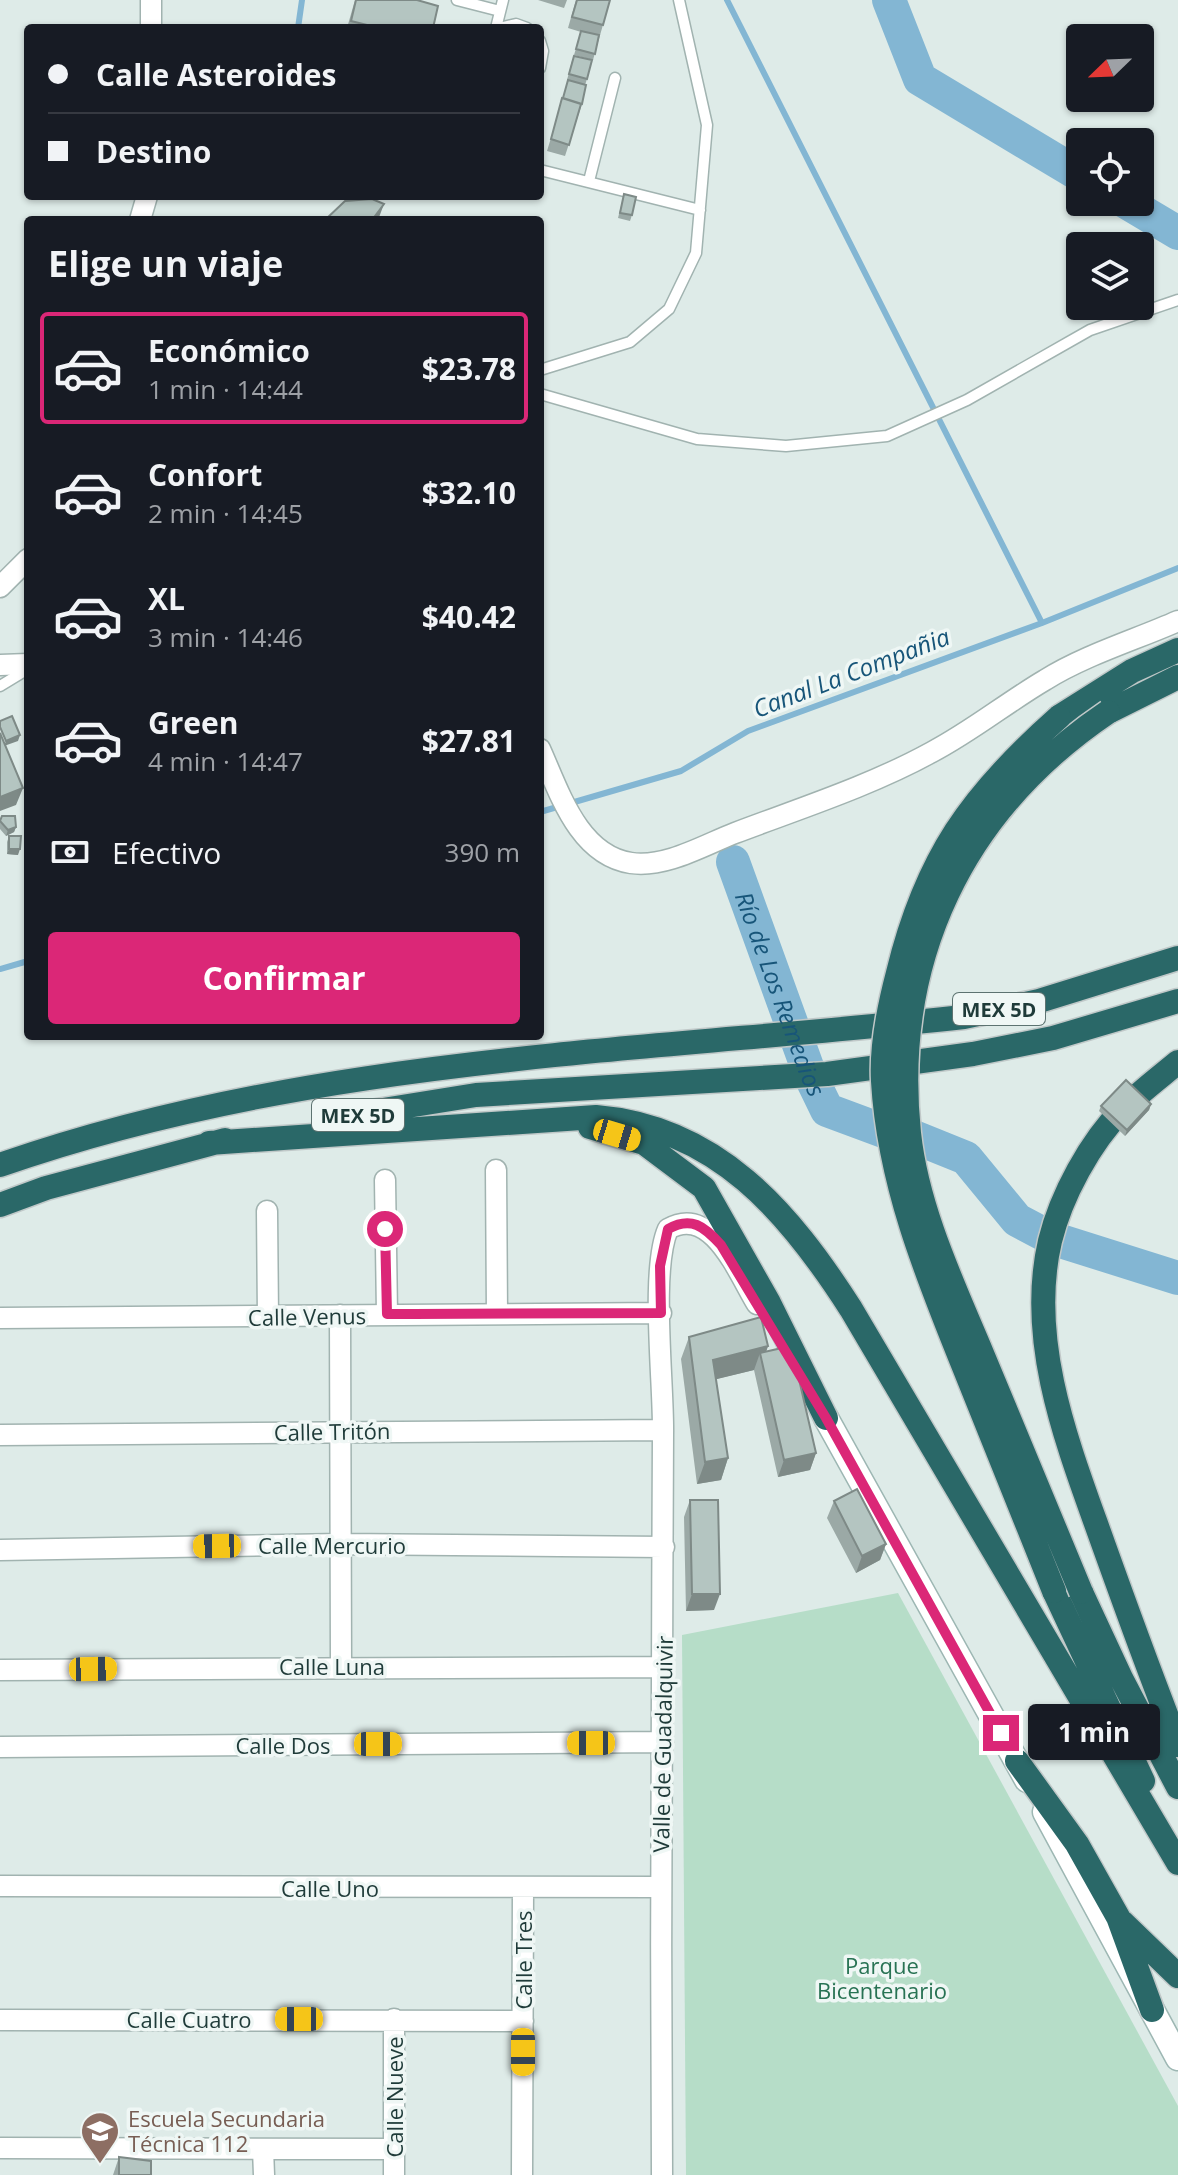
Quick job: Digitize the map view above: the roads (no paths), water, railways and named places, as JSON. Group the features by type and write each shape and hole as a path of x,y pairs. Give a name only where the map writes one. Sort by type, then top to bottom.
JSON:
{"highway":[{"path":"1178,650 1132,671 1059,717 987,788 957,826 935,864 908,930 890,1003 883,1078 891,1150 906,1211 932,1289 1091,1676 1178,1851"},
{"path":"1178,677 1108,712 1069,738 1026,777 987,824 959,866 938,910 914,992 906,1060 909,1135 926,1210 951,1279 1081,1592 1121,1678 1178,1787"},
{"name":"MEX 5D","path":"0,1165 200,1109 299,1090 459,1067 964,1017 1039,1001 1177,958"},
{"name":"MEX 5D","path":"0,1205 209,1143 476,1095 827,1074 973,1054 1053,1038 1178,1001"},
{"path":"1178,1062 1121,1111 1076,1176 1051,1238 1042,1295 1045,1343 1055,1394 1092,1513 1178,1745"},
{"path":"209,1143 561,1118 633,1120 680,1137 754,1185 790,1223 851,1309 1178,1863"},
{"path":"561,1118 644,1143 704,1188 769,1303 826,1418"},
{"path":"1017,1761 1077,1844 1118,1917 1152,2010"},
{"path":"1118,1917 1178,1976"}],"street":[{"path":"151,0 151,24"},
{"path":"0,587 24,563"},
{"path":"544,758 566,809 595,847 629,863 649,863 749,828 928,755 985,723 1046,679 1178,621"},
{"path":"0,665 24,667"},
{"path":"496,1170 497,1314"},
{"path":"385,1180 387,1314"},
{"path":"267,1211 268,1318"},
{"name":"Valle de Guadalquivir","path":"662,2175 660,1887 664,1547 661,1313 662,1242 668,1229 681,1222 693,1222 721,1245 826,1418"},
{"name":"Calle Venus","path":"0,1318 661,1313"},
{"path":"340,1315 343,1431 341,1666"},
{"path":"826,1418 1178,2058"},
{"name":"Calle Tritón","path":"0,1435 663,1430"},
{"name":"Calle Mercurio","path":"0,1550 341,1544 664,1547"},
{"name":"Calle Luna","path":"0,1670 341,1666 663,1667"},
{"name":"Calle Dos","path":"0,1747 663,1742"},
{"name":"Calle Uno","path":"0,1886 660,1887"},
{"name":"Calle Tres","path":"522,2175 523,1889"},
{"name":"Calle Nueve","path":"394,2019 394,2175"},
{"name":"Calle Cuatro","path":"0,2020 523,2021"},
{"path":"0,2148 394,2149"},
{"path":"263,2149 264,2175"}],"lane":[{"path":"457,0 501,5"},
{"path":"544,369 630,342 669,309 696,253 707,125 679,0"},
{"path":"589,181 615,78"},
{"path":"544,171 700,210"},
{"path":"544,395 697,439 786,446 887,436 1031,366 1090,330 1178,300"},
{"path":"0,686 24,670"}],"waterway":[{"path":"299,24 302,0"},
{"path":"727,0 1042,623"},
{"path":"889,0 920,79 1066,167"},
{"path":"1149,216 1178,233"},
{"name":"Canal La Compañia","path":"544,811 681,771 748,731 1042,623 1178,568"},
{"name":"Río de Los Remedios","path":"733,862 810,1075 827,1110 889,1133 909,1135 966,1158 1017,1220 1051,1238 1178,1278"},
{"name":"Canal La Compañia","path":"0,969 24,962"}],"place":[{"name":"Escuela Secundaria Técnica 112","path":"100,2165"}],"park label":[{"name":"Parque Bicentenario","path":"882,1978"}]}
